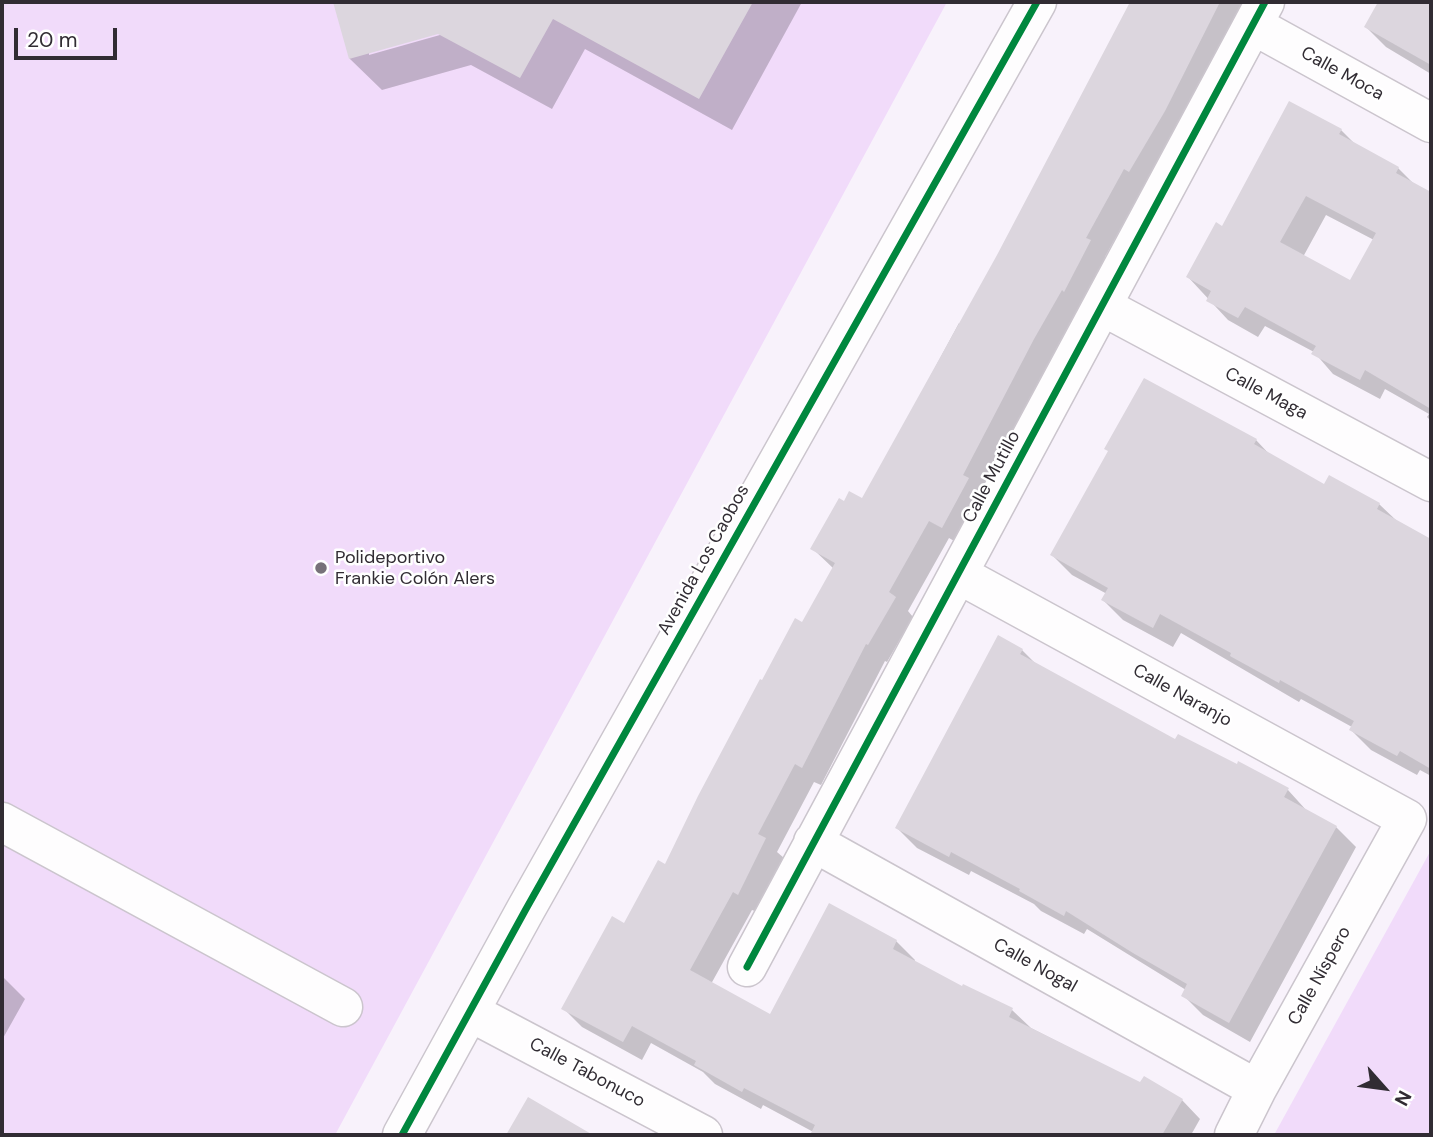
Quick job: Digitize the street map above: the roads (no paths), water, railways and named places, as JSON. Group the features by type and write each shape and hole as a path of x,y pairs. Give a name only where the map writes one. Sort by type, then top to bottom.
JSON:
{"street":[{"name":"Avenida Los Caobos","path":"402,1135 1037,2"},
{"name":"Calle Moca","path":"1259,13 1431,123"},
{"name":"Calle Mutillo","path":"747,967 1259,13"},
{"name":"Calle Maga","path":"1102,306 1431,482"},
{"name":"Calle Naranjo","path":"958,573 1407,818"},
{"name":"Calle Níspero","path":"1234,1135 1407,818"},
{"path":"2,822 343,1007"},
{"name":"Calle Nogal","path":"813,842 1257,1089"},
{"name":"Calle Tabonuco","path":"470,1012 703,1135"}],"place":[{"name":"Polideportivo Frankie Colón Alers","path":"321,568"}]}
